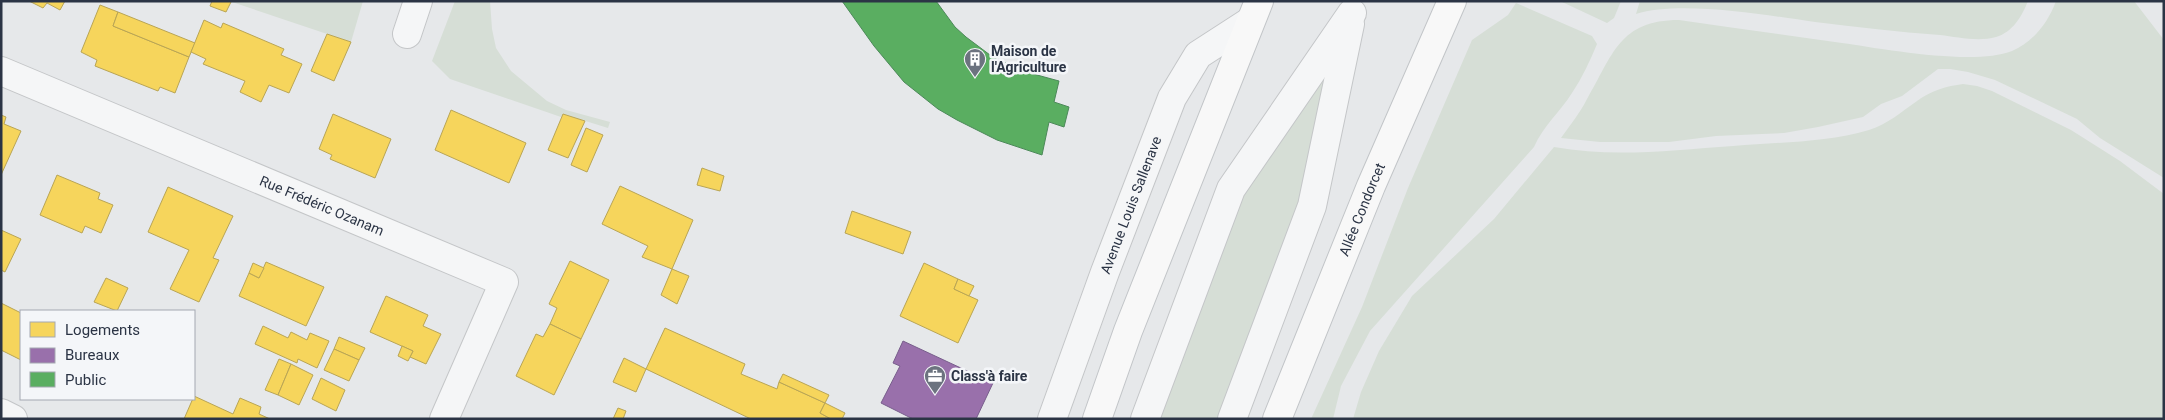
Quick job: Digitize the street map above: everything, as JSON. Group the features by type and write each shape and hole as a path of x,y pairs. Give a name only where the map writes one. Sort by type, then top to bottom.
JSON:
{"main road":[{"name":"Allée Condorcet","path":"1277,419 1371,186 1452,1"},
{"path":"1097,419 1128,331 1254,12"}],"street":[{"path":"407,34 418,1"},
{"path":"1145,419 1231,189 1354,7"},
{"path":"1232,419 1312,206 1354,7"},
{"name":"Avenue Louis Sallenave","path":"1052,419 1105,272 1172,98 1198,55 1254,12"},
{"name":"Rue Frédéric Ozanam","path":"1,70 504,282 444,419"},
{"path":"1,413 13,419"}],"shaded area":[{"path":"229,1 363,1 351,42"},
{"path":"455,1 490,1 492,29 496,48 511,71 547,101 566,110 610,122 608,128 563,114 561,117 450,79 432,61"},
{"path":"1560,1 1621,1 1614,18 1607,23"},
{"path":"1640,1 2028,1 2020,18 2002,35 1975,39 1862,28 1724,10 1676,8 1636,14"},
{"path":"2056,1 2134,1 2164,40 2164,178 2100,138 2077,119 1995,80 1950,69 1938,69 1902,96 1881,104 1863,117 1818,127 1784,133 1716,136 1669,142 1600,142 1561,138 1581,109 1620,43 1630,33 1643,26 1679,20 1904,52 1953,57 1975,57 1996,55 2020,47 2039,31 2049,17"},
{"path":"1516,3 1592,36 1597,44 1586,69 1572,93 1542,132 1534,147 1370,331 1341,386 1333,419 1311,419 1362,307 1408,188 1472,40 1508,15"},
{"path":"1335,52 1299,205 1219,419 1156,419 1239,192"},
{"path":"1963,84 1992,91 2071,130 2120,161 2164,194 2164,419 1353,419 1361,392 1379,351 1412,296 1494,219 1554,147 1621,153 1836,137 1869,130 1894,117 1927,94"}],"building: Logements":[{"path":"29,1 65,1 60,10 47,3 43,8"},
{"path":"212,1 231,2 226,12 210,6"},
{"path":"100,5 118,12 113,26 189,57 175,93 160,87 158,91 95,66 97,60 81,52"},
{"path":"118,12 195,43 189,57 113,26"},
{"path":"204,20 221,28 223,23 284,49 281,55 302,64 289,93 269,85 261,102 240,92 245,81 203,64 206,59 191,52"},
{"path":"327,34 351,42 334,81 311,71"},
{"path":"451,110 526,143 509,183 435,150"},
{"path":"333,114 391,139 375,178 330,159 332,155 319,149"},
{"path":"563,114 585,121 568,158 548,150"},
{"path":"1,115 6,117 4,124 21,131 1,175"},
{"path":"586,128 603,135 587,172 571,165"},
{"path":"702,168 724,176 720,191 697,185"},
{"path":"57,175 100,193 98,199 113,205 101,233 85,226 82,233 40,215"},
{"path":"620,186 693,220 672,269 642,257 648,246 602,224"},
{"path":"168,187 233,216 213,258 219,260 199,302 170,289 189,250 148,232"},
{"path":"852,211 911,232 903,254 845,233"},
{"path":"1,230 21,239 5,272 1,270"},
{"path":"570,261 609,280 581,339 550,324 557,308 549,304"},
{"path":"266,262 324,287 306,326 239,296 249,273 259,278"},
{"path":"253,263 264,268 259,278 249,273"},
{"path":"924,263 958,279 954,289 978,300 958,343 900,316"},
{"path":"672,269 689,276 677,304 661,295"},
{"path":"106,278 128,288 117,310 94,302"},
{"path":"958,279 974,286 969,296 954,289"},
{"path":"386,296 428,315 423,326 441,334 426,364 410,357 413,351 370,332"},
{"path":"1,303 20,312 20,360 1,350"},
{"path":"550,324 581,339 554,395 516,376 536,334 543,337"},
{"path":"263,326 288,338 291,332 307,340 310,333 329,341 317,368 298,359 297,363 255,344"},
{"path":"665,328 745,364 741,374 777,389 779,382 825,403 820,413 831,419 751,419 646,369"},
{"path":"339,337 365,348 359,360 334,349"},
{"path":"402,346 413,351 408,361 398,356"},
{"path":"334,349 359,360 349,381 324,370"},
{"path":"624,358 646,369 636,392 613,382"},
{"path":"279,359 291,364 278,395 265,390"},
{"path":"291,364 313,375 299,405 278,395"},
{"path":"783,374 829,395 825,403 779,382"},
{"path":"321,378 345,390 336,411 312,399"},
{"path":"195,396 233,414 240,398 261,407 259,414 270,419 184,419 192,400 195,400"},
{"path":"825,403 845,413 842,419 831,419 820,413"},
{"path":"618,408 626,411 623,419 613,419"}],"building: Bureaux":[{"path":"903,341 993,383 976,419 913,419 881,403 900,366 893,363"}],"building: Public":[{"name":"Maison de l'Agriculture","path":"842,1 936,1 955,27 994,58 1026,72 1059,81 1054,102 1069,107 1064,127 1049,122 1042,155 997,140 957,120 938,109 904,82 874,46"}],"place":[{"name":"Maison de l'Agriculture","path":"975,78"},
{"name":"Class'à faire","path":"935,395"}]}
